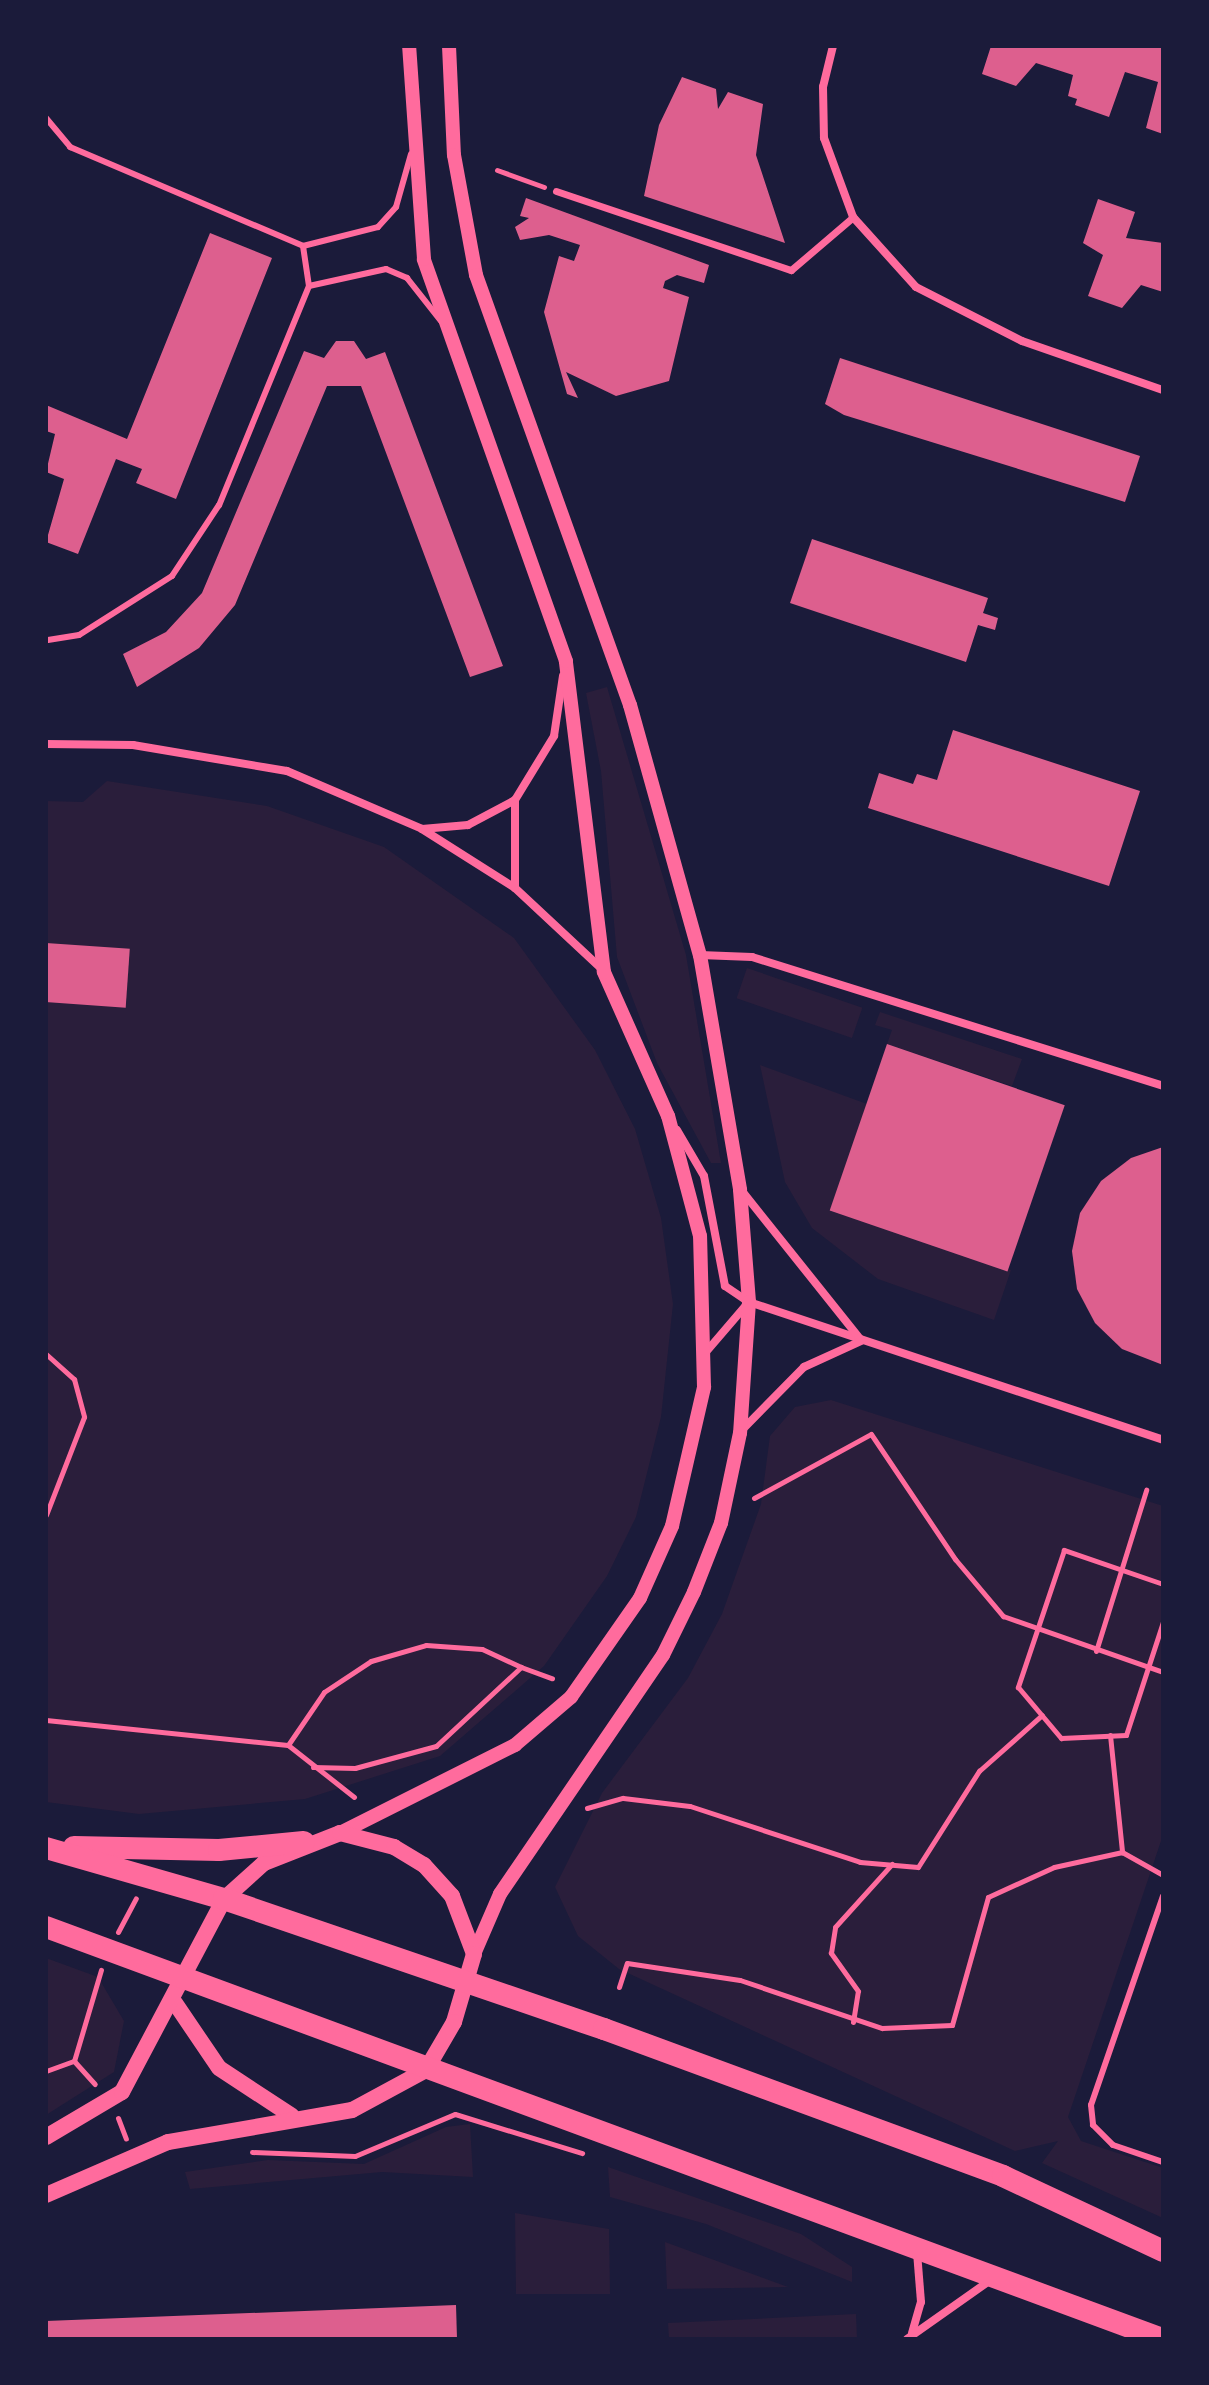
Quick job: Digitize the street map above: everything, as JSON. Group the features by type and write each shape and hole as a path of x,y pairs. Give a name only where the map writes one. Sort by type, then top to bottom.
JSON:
{"highway":[{"path":"46,1847 219,1850 304,1842"},
{"path":"46,1847 224,1899 467,1982 1003,2176 1163,2251"},
{"path":"46,1927 426,2070 1162,2339"}],"main road":[{"path":"46,2137 122,2092 175,2003 183,1978 224,1899 264,1863 304,1842 340,1833 394,1847 424,1865 452,1896 474,1954 467,1982 426,2070 352,2110 292,2116 168,2142 46,2195"},
{"path":"175,2003 219,2068 292,2116"}],"street":[{"path":"409,46 412,150 424,259 566,661 604,972 668,1116 704,1176 725,1286 749,1302 1163,1440"},
{"path":"449,46 454,155 476,275 630,705 700,955 740,1190 749,1302 740,1433 721,1523 663,1655 500,1894 474,1954"},
{"path":"833,46 823,87 824,138 853,217 916,287 959,315 1163,390"},
{"path":"556,191 791,270 853,217"},
{"path":"422,829 468,825 515,800 554,736 566,661"},
{"path":"46,744 133,745 287,771 422,829 515,888 604,972"},
{"path":"515,800 515,888"},
{"path":"700,955 752,957 1163,1086"},
{"path":"340,1833 515,1745 571,1697 640,1598 672,1526 700,1424 706,1352 700,1236 668,1116"},
{"path":"740,1190 861,1341"},
{"path":"706,1352 749,1302"},
{"path":"740,1433 804,1367 861,1341"},
{"path":"910,2336 921,2302 916,2248"},
{"path":"910,2336 996,2277"}],"lane":[{"path":"46,118 70,147 303,246 378,227 396,207 412,150"},
{"path":"46,640 79,635 172,576 219,505 309,286 303,246"},
{"path":"309,286 386,269 407,278 450,332"},
{"path":"1163,1896 1160,1918 1091,2105 1093,2125 1113,2145 1163,2162"}],"path":[{"path":"497,170 556,191"},
{"path":"46,1354 74,1379 84,1417 46,1515"},
{"path":"754,1498 871,1434 955,1559 1003,1616 1037,1632 1163,1672"},
{"path":"1096,1651 1146,1490"},
{"path":"1163,1584 1064,1550 1018,1687 1061,1738 1126,1735 1163,1622"},
{"path":"288,1745 324,1692 371,1661 426,1645 482,1649 552,1678"},
{"path":"313,1767 355,1768 436,1746 521,1667"},
{"path":"587,1808 623,1798 690,1806 860,1862 918,1867 979,1771 1042,1715"},
{"path":"46,1720 288,1745 354,1797"},
{"path":"1110,1735 1122,1852"},
{"path":"619,1987 627,1963 726,1978 853,2022 952,2025 988,1897 1054,1867 1122,1852 1163,1875"},
{"path":"853,2022 858,1991 831,1953 835,1927 892,1864"},
{"path":"46,2071 74,2061"},
{"path":"246,2152 355,2156 455,2114 591,2154"}],"shaded area":[{"path":"607,687 686,955 721,1163 711,1163 657,1063 617,957 601,771 586,693"},
{"path":"107,781 267,806 384,847 514,938 595,1050 635,1129 661,1218 673,1304 661,1417 636,1517 607,1576 544,1666 440,1756 305,1799 139,1814 46,1802 46,801 83,802"},
{"path":"747,968 862,1008 852,1038 737,998"},
{"path":"880,1012 1022,1059 1012,1086 887,1044 892,1030 875,1025"},
{"path":"760,1065 867,1104 831,1211 1011,1270 994,1320 878,1279 812,1228 785,1182"},
{"path":"831,1400 1163,1506 1163,1835 1068,2117 1081,2141 1163,2168 1163,2218 1042,2163 1058,2141 1015,2151 619,1969 578,1936 555,1887 602,1793 688,1678 722,1614 761,1504 770,1436 795,1407"},
{"path":"46,1958 98,1977 124,2021 114,2072 46,2115"},
{"path":"470,2124 473,2177 382,2172 190,2189 185,2172 268,2160 364,2164 446,2127"},
{"path":"608,2167 801,2234 852,2267 852,2282 706,2224 610,2197"},
{"path":"515,2213 609,2229 610,2294 516,2294"},
{"path":"665,2242 788,2287 667,2289"},
{"path":"856,2314 857,2339 669,2339 668,2323"}],"building":[{"path":"991,46 1163,46 1163,134 1146,128 1158,82 1125,72 1109,117 1075,105 1077,99 1068,96 1073,75 1036,63 1016,86 982,74"},
{"path":"682,77 716,89 718,109 728,92 763,104 756,155 785,243 644,196 659,125"},
{"path":"526,198 709,265 704,283 677,275 665,281 663,288 689,297 669,381 616,396 566,372 578,398 567,394 544,312 559,256 574,261 580,245 549,235 520,240 515,227 529,218 520,216"},
{"path":"1098,199 1135,212 1126,238 1163,243 1163,292 1141,285 1122,308 1088,296 1103,255 1083,243"},
{"path":"210,233 272,258 176,499 136,483 142,469 116,459 78,554 46,542 64,479 46,472 55,434 46,431 46,405 127,439"},
{"path":"336,341 354,341 366,359 385,352 503,666 470,677 361,386 327,386 235,605 199,648 137,687 123,654 166,632 202,593 304,351 324,358"},
{"path":"840,358 1140,456 1125,502 844,415 825,404"},
{"path":"812,539 988,598 983,613 998,618 995,630 978,625 966,662 790,603"},
{"path":"953,730 1140,791 1109,886 868,808 879,773 913,784 917,774 937,780"},
{"path":"46,943 130,949 126,1008 46,1002"},
{"path":"887,1044 1065,1105 1007,1272 830,1210"},
{"path":"1163,1147 1163,1365 1122,1349 1095,1323 1077,1289 1072,1251 1080,1213 1101,1181 1131,1158"},
{"path":"456,2305 457,2339 46,2339 46,2321"}]}
